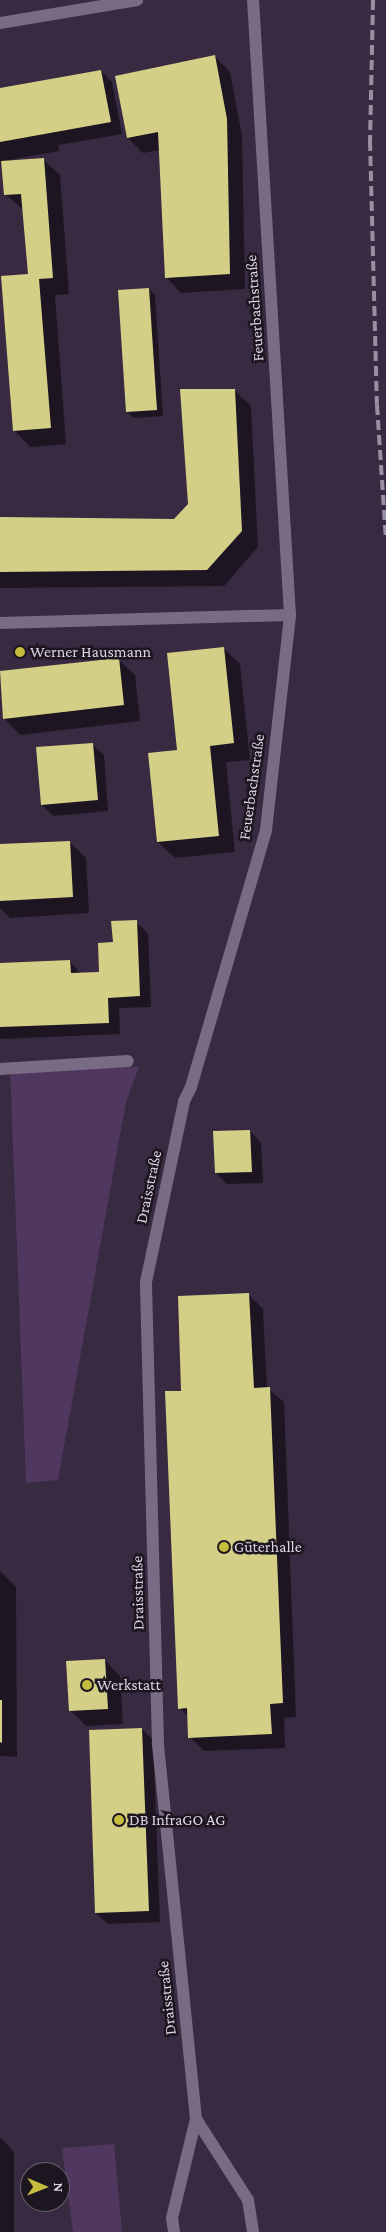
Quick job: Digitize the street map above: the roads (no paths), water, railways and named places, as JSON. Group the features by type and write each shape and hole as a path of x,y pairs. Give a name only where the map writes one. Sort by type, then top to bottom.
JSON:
{"street":[{"path":"0,23 137,0"},
{"name":"Feuerbachstraße","path":"226,959 266,830 290,615 253,0"},
{"path":"0,623 290,615"},
{"name":"Draisstraße","path":"174,2232 172,2218 196,2119 158,1743 146,1282 184,1101 191,1087 226,959"},
{"path":"0,1068 128,1061"},
{"path":"196,2119 248,2200 253,2232"}],"railway":[{"path":"373,0 370,141 377,405 386,540"}],"place":[{"name":"Werner Hausmann","path":"20,652"},
{"name":"Güterhalle","path":"224,1547"},
{"name":"Werkstatt","path":"87,1685"},
{"name":"DB InfraGO AG","path":"119,1820"}]}
